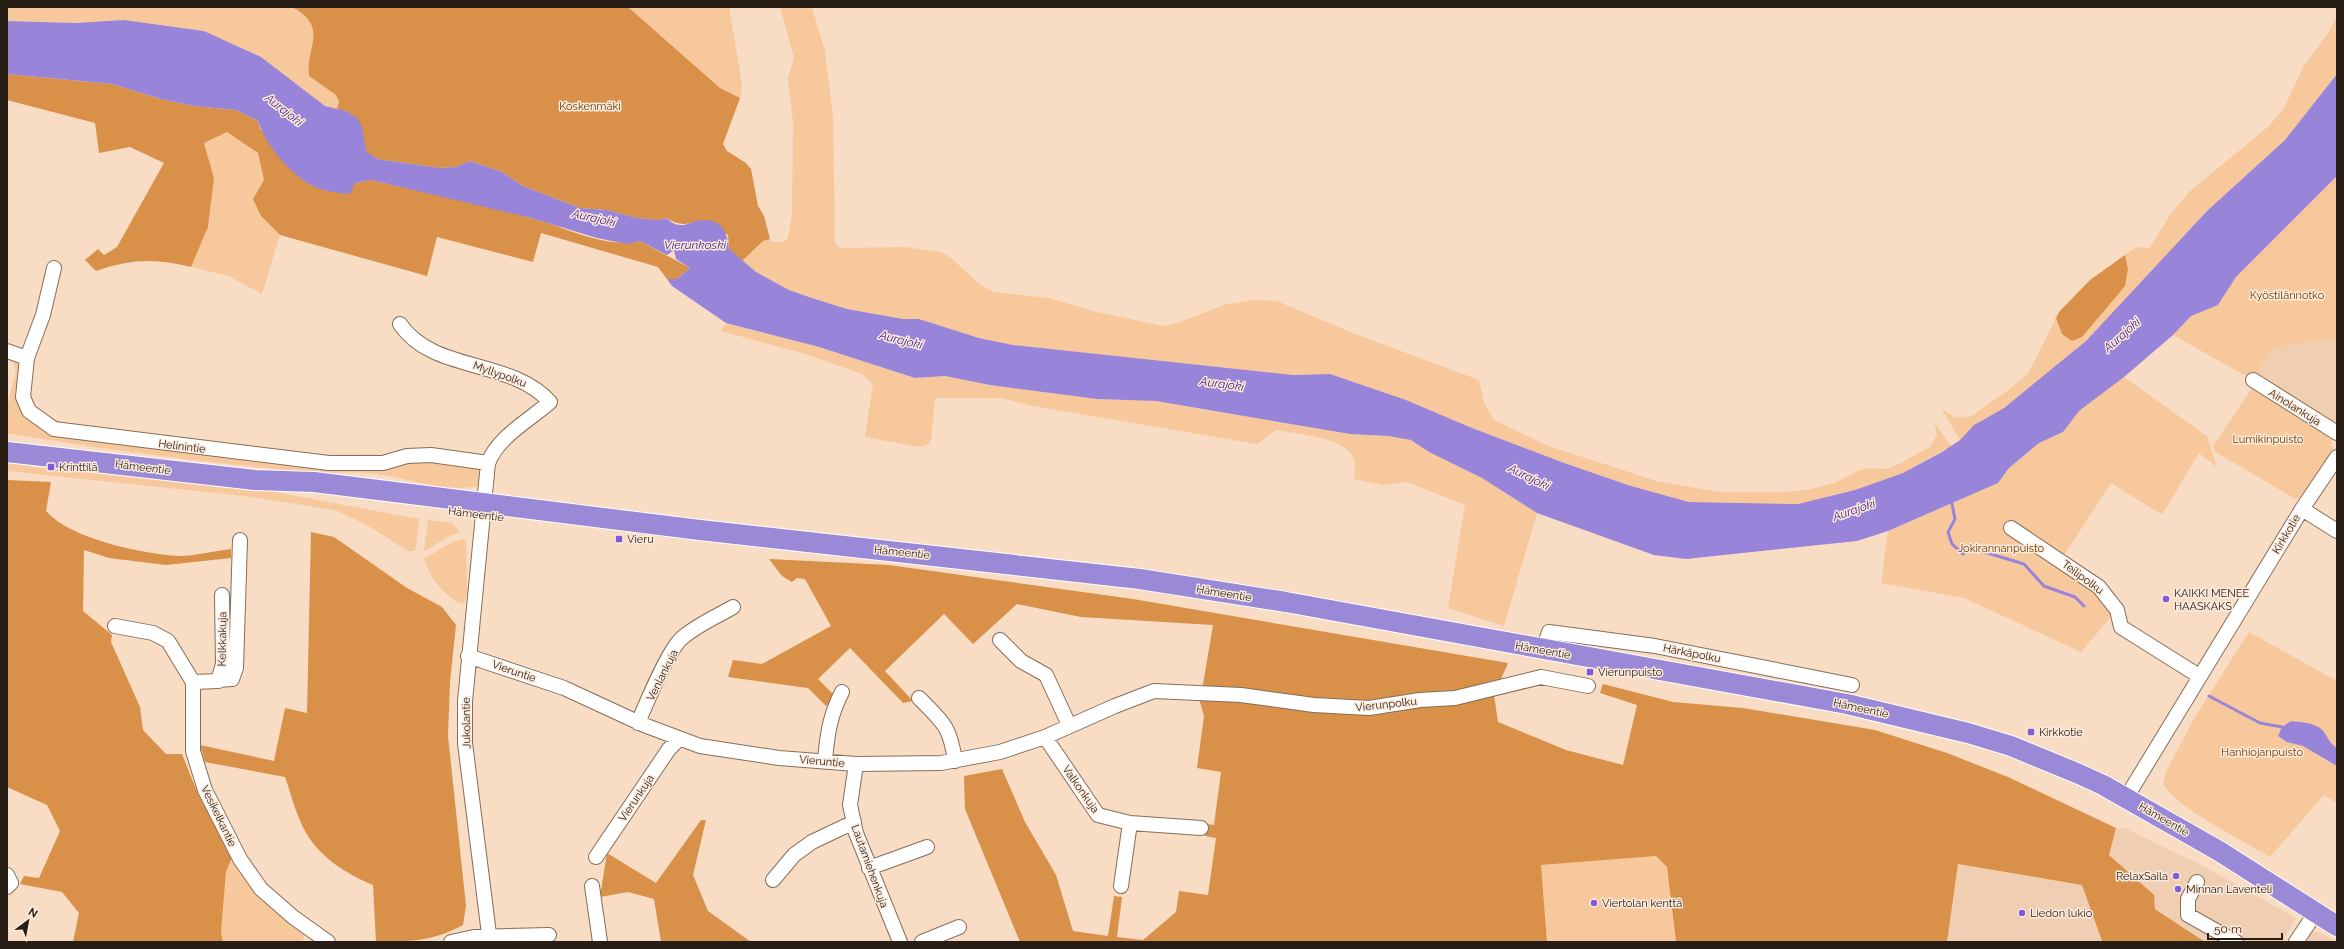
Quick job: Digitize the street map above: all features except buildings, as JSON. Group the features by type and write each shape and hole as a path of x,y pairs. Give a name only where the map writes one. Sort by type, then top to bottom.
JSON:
{"highway":[{"name":"Hämeentie","path":"7,452 254,480 314,482 485,510 700,530 1140,579 1293,604 1847,704 1975,735 2048,761 2103,785 2219,851 2337,926"}],"street":[{"name":"Helinintie","path":"54,268 42,315 27,358 23,397 29,411 54,429 328,463 383,463 407,456 430,455 488,464"},
{"name":"Myllypolku","path":"400,324 415,341 430,350 523,381 540,392 550,402 510,434 488,464"},
{"path":"7,351 27,358"},
{"name":"Ainolankuja","path":"2253,380 2337,433"},
{"name":"Kirkkotie","path":"2126,798 2302,509 2337,457"},
{"path":"485,510 488,464"},
{"path":"2302,509 2337,532"},
{"name":"Jukolantie","path":"485,510 468,656 465,701 466,743 490,939"},
{"name":"Teilipolku","path":"2011,528 2099,587 2117,610 2121,626 2200,676"},
{"path":"218,680 232,679 236,668 240,540"},
{"name":"Kelkkakuja","path":"193,682 218,680 223,664 222,595"},
{"name":"Venlankuja","path":"638,723 670,656 681,639 704,623 733,607"},
{"path":"115,626 153,633 168,641 193,682"},
{"name":"Härkäpolku","path":"1543,650 1548,632 1656,646 1852,685"},
{"path":"1000,640 1020,661 1046,675 1069,725"},
{"name":"Vieruntie","path":"468,656 564,688 678,740 712,749 779,758 856,764 941,763 1000,752 1045,737 1069,725 1154,691 1181,693"},
{"name":"Vierunpolku","path":"1181,693 1241,695 1322,706 1369,708 1420,700 1455,698 1541,677 1588,686"},
{"name":"Vesikelkantie","path":"193,682 193,751 205,790 240,859 261,889 293,917 328,942"},
{"path":"825,761 828,727 832,711 842,692"},
{"path":"919,698 945,725 951,737 955,761"},
{"name":"Valkonkuja","path":"1045,737 1098,815 1130,822 1201,828"},
{"name":"Vierunkuja","path":"596,857 669,750 678,740"},
{"name":"Lautamiehenkuja","path":"856,764 850,805 854,822 869,868 900,942"},
{"path":"773,880 794,855 812,842 854,822"},
{"path":"1121,886 1130,822"},
{"path":"869,868 926,847"},
{"path":"7,876 12,883 7,887"},
{"path":"2197,882 2188,899 2188,915 2236,942"},
{"path":"592,886 600,942"},
{"path":"2296,942 2316,912"},
{"path":"922,942 959,927"},
{"path":"451,942 548,935"}],"shaded area":[{"path":"2337,338 2337,427 2256,375 2272,348"},
{"path":"2116,828 2124,828 2201,865 2296,918 2282,942 2205,942 2155,908 2109,854"},
{"name":"Liedon lukio","path":"1958,864 2082,885 2102,941 2105,942 1947,942"},
{"path":"2308,932 2319,932 2335,942 2303,942"}],"green space":[{"path":"7,7 292,7 310,22 313,30 309,76 336,95 339,102 337,109 325,106 261,57 204,31 124,20 75,23 7,21"},
{"name":"Koskenmäki","path":"292,7 628,7 720,88 740,98 723,144 727,151 746,163 751,169 758,206 764,216 770,239 763,241 741,262 729,249 728,235 703,220 680,224 667,218 659,220 637,218 607,210 580,208 523,186 502,172 470,161 456,167 440,168 377,159 366,152 361,131 355,120 344,111 337,109 339,102 336,95 309,76 313,30 310,22"},
{"path":"628,7 729,7 742,84 740,98 720,88"},
{"path":"780,7 812,7 825,51 833,118 835,243 840,248 906,247 940,252 950,257 980,285 994,292 1049,298 1093,311 1163,326 1177,323 1224,305 1254,300 1277,301 1350,332 1479,380 1484,402 1494,420 1546,445 1656,481 1719,492 1784,492 1806,490 1835,483 1857,471 1869,468 1886,469 1899,464 1930,447 1937,435 1934,422 1951,446 1903,473 1855,490 1798,504 1689,502 1631,486 1567,464 1472,428 1406,400 1330,374 1293,375 1013,345 979,338 919,319 903,319 847,309 789,290 741,262 763,241 770,239 772,242 784,242 788,238 792,215 793,122 788,78 794,58"},
{"path":"2337,16 2337,74 2285,140 2208,210 2086,341 2004,408 1974,425 1960,440 1941,408 1955,418 1970,417 2007,391 2028,374 2056,318 2062,334 2082,337 2100,315 2128,269 2125,255 2133,249 2139,247 2149,249 2170,215 2190,191 2269,126 2284,108 2303,67 2328,33"},
{"path":"7,74 112,84 161,99 193,106 236,110 258,121 260,129 355,183 371,180 471,202 511,212 599,240 627,243 640,241 690,268 677,279 667,279 658,267 541,233 533,262 437,237 427,276 280,235 261,216 253,199 264,180 258,153 227,132 204,143 214,178 208,227 191,267 166,262 143,261 120,264 96,271 85,260 98,249 104,255 117,247 164,163 130,147 99,153 95,123 7,100"},
{"path":"227,132 258,153 264,180 261,216 280,235 262,294 228,276 191,267 208,227 214,178 204,143"},
{"name":"Kyöstilännotko","path":"2337,176 2337,338 2272,348 2253,380 2173,335 2191,316 2218,305 2236,277"},
{"path":"2125,255 2128,269 2125,286 2082,337 2072,341 2062,334 2056,318 2059,312 2090,280"},
{"path":"726,323 819,347 915,378 945,376 990,385 1097,399 1156,401 1350,434 1388,436 1411,440 1429,452 1482,478 1537,513 1504,626 1448,608 1465,505 1407,482 1383,485 1354,479 1355,462 1350,452 1343,446 1332,441 1308,435 1276,430 1257,444 1033,406 1000,398 935,398 931,440 929,444 919,447 865,437 873,384 862,374 805,354 721,331"},
{"path":"7,344 37,352 31,380 32,399 36,406 44,413 70,425 319,455 376,454 383,463 431,455 488,463 486,483 473,487 446,487 377,474 304,472 230,464 118,450 7,433 7,406 16,372 13,361 7,357"},
{"name":"Jokirannanpuisto","path":"2124,377 2207,436 2217,467 2199,453 2162,515 2111,483 2061,560 2117,610 2081,652 1964,598 1881,583 1888,531 1998,483 2009,468 2039,443 2063,432 2079,411"},
{"name":"Lumikinpuisto","path":"2254,385 2333,437 2331,445 2336,450 2303,497 2295,499 2214,451 2213,446"},
{"path":"9,462 40,468 78,468 249,487 419,519 416,547 414,551 408,551 365,524 334,510 244,496 7,471 7,463"},
{"path":"7,480 51,482 46,511 57,521 72,530 108,543 146,552 179,556 231,549 231,558 166,565 109,558 84,550 83,611 112,635 111,642 140,707 143,730 166,754 182,754 198,794 232,857 226,872 221,932 223,942 73,942 79,913 62,892 20,884 24,876 39,878 60,831 47,805 7,787"},
{"path":"428,520 452,523 460,532 455,533 424,551"},
{"path":"311,532 334,537 407,588 442,607 456,625 450,682 448,736 466,906 463,925 442,934 421,940 376,942 373,885 342,869 324,855 316,846 300,821 285,777 205,762 200,745 274,761 285,708 307,713"},
{"path":"463,539 466,541 467,595 464,603 459,603 447,594 433,579 426,566 424,558 448,544"},
{"path":"769,559 889,565 1133,599 1508,663 1494,695 1498,722 1566,750 1623,765 1637,705 1600,693 1603,684 1673,702 1743,708 1875,730 1947,753 2008,777 2116,828 2109,855 2154,895 2155,909 2205,942 2102,941 2082,885 1958,864 1947,942 1676,942 1667,867 1656,856 1541,865 1547,942 1020,942 965,809 964,776 1002,769 1025,822 1056,875 1073,931 1108,936 1114,896 1122,897 1117,937 1143,940 1176,912 1179,891 1208,895 1216,838 1205,836 1207,824 1214,825 1221,772 1197,768 1204,716 1200,702 1213,625 1081,617 1017,604 973,644 944,614 885,671 913,701 903,703 850,648 818,679 836,697 826,706 808,688 728,677 733,660 762,664 831,626 805,579 797,578 792,582 782,576"},
{"name":"Hanhiojanpuisto","path":"2249,632 2337,681 2337,803 2324,795 2270,857 2194,813 2169,792 2163,783 2165,774 2193,720"},
{"path":"701,820 706,820 693,875 708,911 751,942 661,942 654,899 628,892 600,897 607,853 656,883"},
{"name":"Viertolan kenttä","path":"1656,856 1667,867 1676,942 1547,942 1541,865"},
{"path":"232,857 257,893 275,911 305,935 302,942 223,942 221,932 226,872"}],"water":[{"path":"124,20 204,31 261,57 325,106 346,111 357,118 362,127 366,151 377,159 440,168 456,167 470,161 502,172 523,186 580,208 607,210 637,218 659,220 667,218 673,223 679,225 696,221 710,220 723,228 729,249 756,272 789,290 847,309 903,319 919,319 979,338 1013,345 1293,375 1330,374 1406,400 1472,428 1567,464 1631,486 1689,502 1798,504 1855,490 1903,473 1942,452 1960,440 1974,425 2004,408 2086,341 2208,210 2285,140 2337,74 2337,176 2236,277 2218,305 2191,316 2173,335 2124,377 2079,411 2063,432 2039,443 2009,468 1998,483 1888,531 1857,541 1686,559 1654,555 1537,513 1482,478 1429,452 1411,440 1388,436 1350,434 1156,401 1097,399 990,385 945,376 915,378 819,347 726,323 672,286 667,279 677,279 690,268 676,259 674,250 667,255 640,241 627,244 597,238 531,218 371,180 355,183 350,194 325,190 308,183 289,168 270,146 258,121 236,110 193,106 161,99 112,84 7,74 7,21 75,23"},
{"path":"2291,721 2302,722 2320,728 2337,748 2337,766 2303,746 2287,742 2278,736 2282,727"}],"waterway":[{"path":"1951,499 1955,519 1948,532 1952,544 1963,554 1971,548 2024,564 2044,586 2075,597 2084,606"},
{"path":"2209,696 2260,723 2282,727"}],"place":[{"name":"Krinttilä","path":"51,467"},
{"name":"Vieru","path":"619,539"},
{"name":"KAIKKI MENEE HAASKAKS","path":"2166,599"},
{"name":"Vierunpuisto","path":"1590,672"},
{"name":"Kirkkotie","path":"2031,732"},
{"name":"RelaxSaila","path":"2176,876"},
{"name":"Minnan Laventeli","path":"2178,889"},
{"name":"Viertolan kenttä","path":"1594,903"},
{"name":"Liedon lukio","path":"2022,913"}],"water label":[{"name":"Aurajoki","path":"284,110"},
{"name":"Aurajoki","path":"594,218"},
{"name":"Vierunkoski","path":"695,245"},
{"name":"Aurajoki","path":"2122,335"},
{"name":"Aurajoki","path":"901,340"},
{"name":"Aurajoki","path":"1222,384"},
{"name":"Aurajoki","path":"1529,477"},
{"name":"Aurajoki","path":"1854,510"}]}
